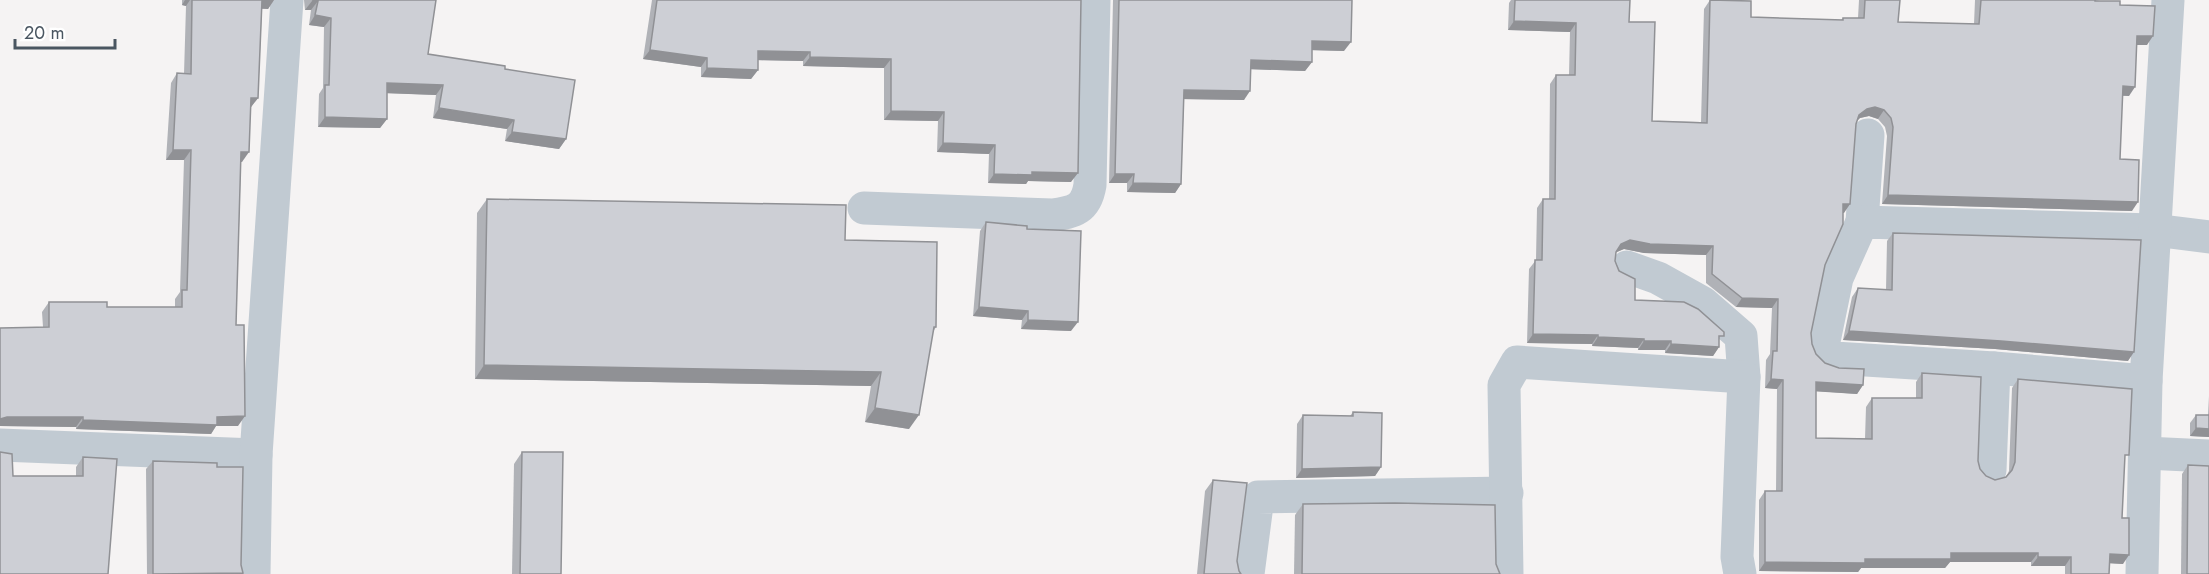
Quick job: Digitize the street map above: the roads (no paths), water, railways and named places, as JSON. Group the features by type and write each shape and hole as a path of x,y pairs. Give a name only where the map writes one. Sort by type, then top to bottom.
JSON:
{"street":[{"path":"254,574 256,455 287,0"},
{"path":"864,208 1052,215 1065,213 1084,204 1090,185 1094,0"},
{"path":"2142,574 2146,381 2168,0"},
{"path":"1868,135 1862,222 1837,278 1823,346 1827,355 1834,358 2146,381"},
{"path":"1862,222 2154,230 2209,237"},
{"path":"1627,267 1658,278 1703,303 1741,336 1744,377 1737,557 1740,574"},
{"path":"1508,574 1504,384 1518,362 1744,377"},
{"path":"1990,470 1994,368"},
{"path":"0,445 256,455"},
{"path":"2145,453 2209,456"},
{"path":"1248,574 1258,497 1507,493"}]}
